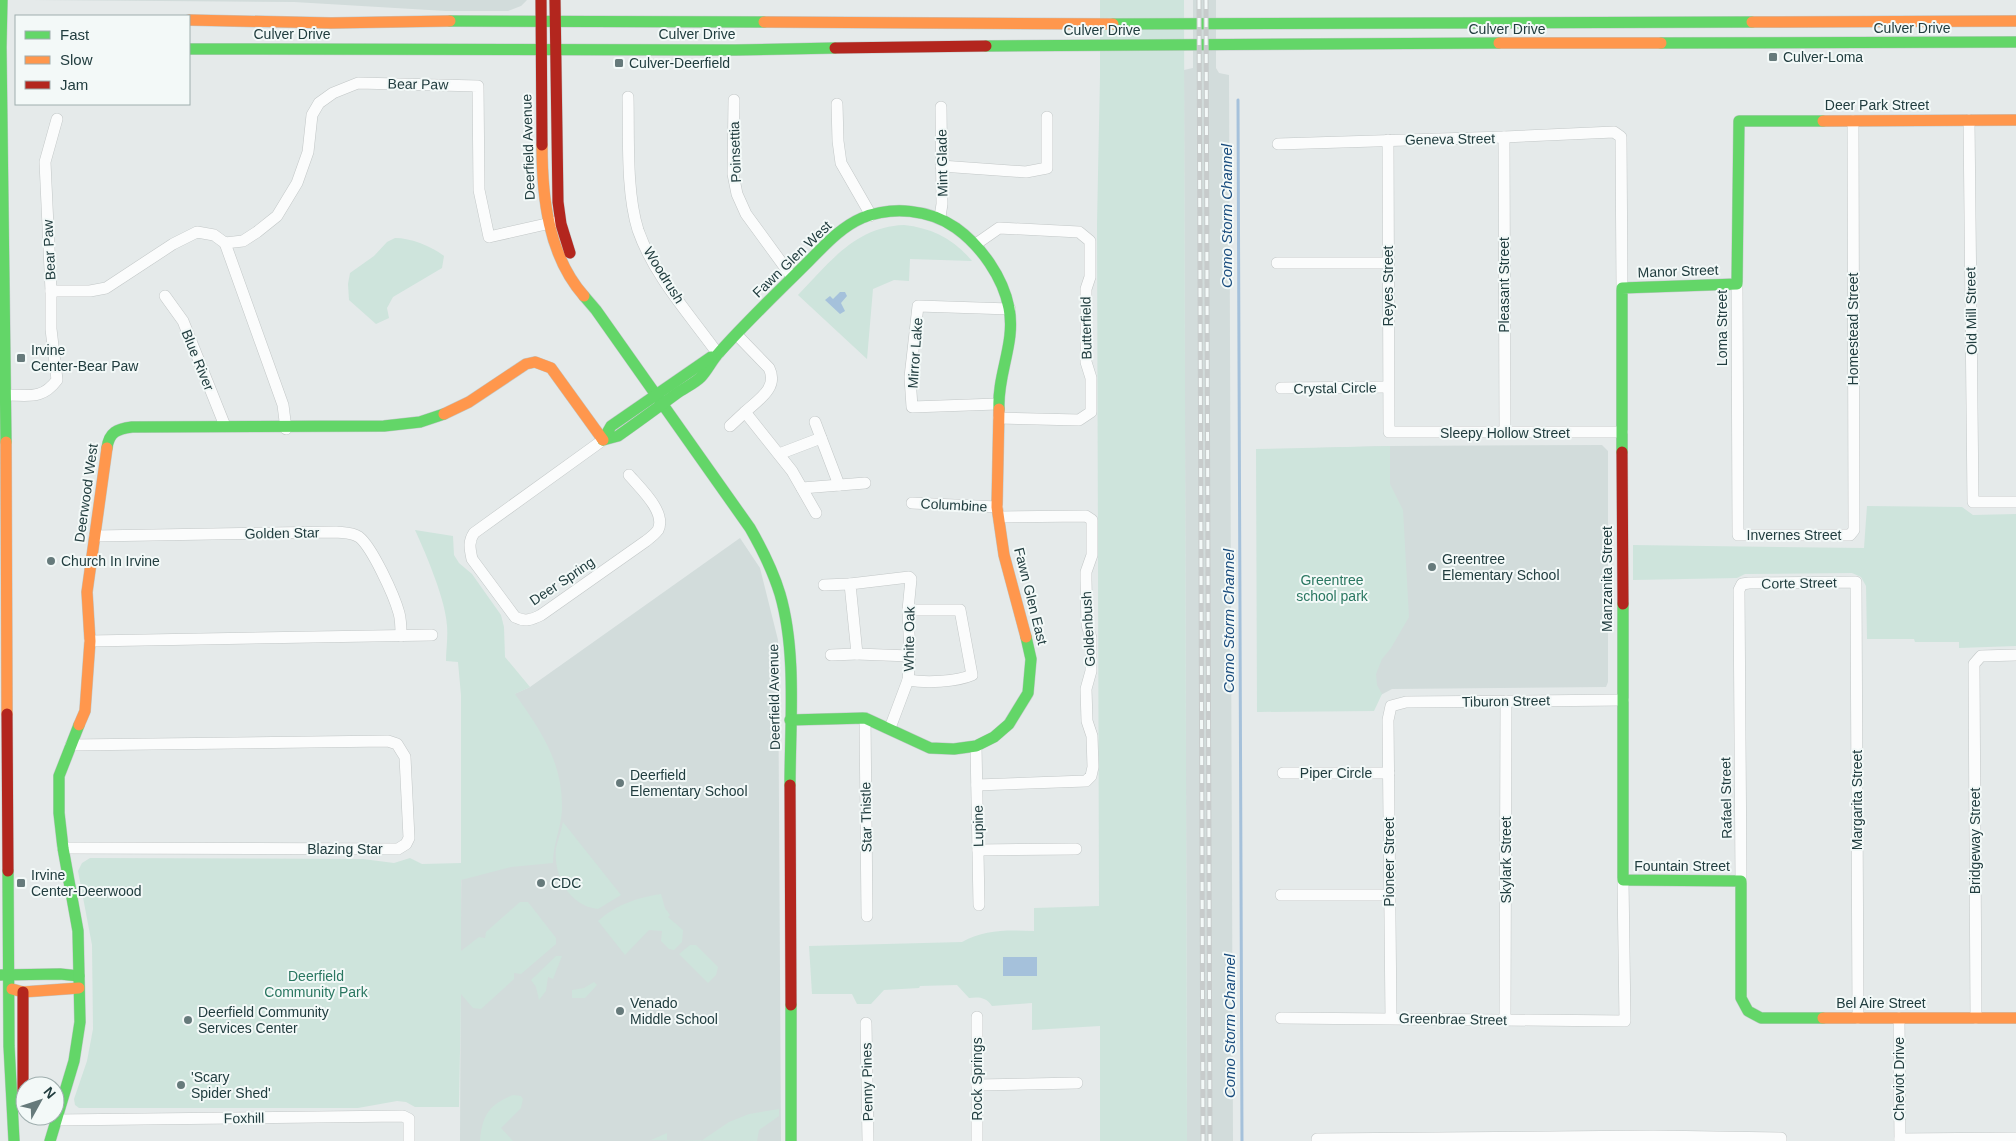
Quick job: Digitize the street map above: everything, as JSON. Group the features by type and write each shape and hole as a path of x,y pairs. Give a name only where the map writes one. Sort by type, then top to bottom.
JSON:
{"street":[{"path":"2,0 0,47 3,121 6,394 3,976 9,988 9,1046 14,1141"},
{"name":"Deerfield Avenue","path":"541,0 542,175 548,224 562,264 575,286 596,310 750,528 766,556 784,604 789,636 791,1141"},
{"name":"Deerfield Avenue","path":"555,0 557,179 561,221 573,260 596,310"},
{"path":"1,17 15,17"},
{"name":"Culver Drive","path":"190,20 331,23 555,20 1106,24 2016,21"},
{"path":"300,48 331,23"},
{"name":"Culver Drive","path":"190,49 555,48 735,50 1237,44 2016,42"},
{"path":"0,47 15,48"},
{"name":"Bear Paw","path":"51,292 90,291 106,288 174,244 197,232 214,236 225,243 243,241 276,216 297,182 308,152 312,115 319,102 333,92 358,83 478,86 479,190 489,237 561,221"},
{"path":"3,121 13,102 13,86"},
{"name":"Woodrush","path":"628,98 632,200 638,228 646,250 656,269 718,354"},
{"name":"Poinsettia","path":"734,100 733,174 737,194 746,214 792,277"},
{"path":"837,104 841,163 870,216"},
{"name":"Mint Glade","path":"940,217 942,204 941,108"},
{"path":"941,166 1026,172 1047,168 1047,116"},
{"name":"Bear Paw","path":"6,394 48,392 57,380 52,329 45,162 56,119"},
{"name":"Old Mill Street","path":"1969,120 1973,502 2016,502"},
{"name":"Deer Park Street","path":"1738,121 2016,120"},
{"name":"Loma Street","path":"1738,121 1738,535"},
{"name":"Homestead Street","path":"1850,535 1854,530 1853,121"},
{"name":"Geneva Street","path":"1278,144 1504,138 1614,132 1621,137"},
{"name":"Manzanita Street","path":"1621,137 1625,1021"},
{"name":"Pleasant Street","path":"1504,138 1505,432"},
{"name":"Reyes Street","path":"1388,140 1389,432"},
{"name":"Fawn Glen West","path":"662,405 699,378 718,354 792,277 830,241 852,224 870,216 906,210 940,217 961,230 976,244 1003,288 1010,308 1011,328 997,404 999,418"},
{"name":"Butterfield","path":"976,244 999,228 1080,232 1090,241 1090,277 1086,289 1086,362 1092,378 1091,412 1079,420 999,418"},
{"path":"225,243 283,404 286,429"},
{"path":"1278,263 1388,264"},
{"name":"Manor Street","path":"1622,288 1737,284"},
{"name":"Blue River","path":"165,296 182,321 225,426"},
{"name":"Mirror Lake","path":"997,404 912,407 910,377 918,306 1010,308"},
{"path":"730,426 767,392 772,380 769,368 737,335"},
{"name":"Fawn Glen West","path":"655,395 702,362 718,354"},
{"name":"Deerwood West","path":"65,1090 74,1061 80,1022 78,931 63,848 59,813 59,776 84,711 90,641 88,592 108,440 118,429 132,427 225,426 286,429 408,424 430,419 467,404 526,364 535,362 550,368 604,440"},
{"name":"Crystal Circle","path":"1281,388 1388,387"},
{"name":"Deer Spring","path":"604,440 611,426 655,395"},
{"name":"Deer Spring","path":"629,474 654,505 660,518 658,530 646,541 532,620 522,620 515,617 472,559 469,548 474,533 604,440 618,436 662,405"},
{"path":"745,412 779,454 816,512"},
{"name":"Fawn Glen East","path":"790,720 865,718 930,748 954,749 976,746 994,736 1009,724 1028,693 1031,659 1021,614 1004,554 998,512 999,418"},
{"path":"815,422 839,485"},
{"name":"Sleepy Hollow Street","path":"1389,432 1622,432"},
{"path":"779,454 821,438"},
{"path":"802,488 864,483"},
{"name":"Columbine","path":"912,503 998,512"},
{"name":"Goldenbush","path":"977,785 1086,781 1093,772 1093,741 1087,724 1086,697 1091,668 1091,638 1087,625 1086,572 1092,555 1092,520 1086,516 998,512"},
{"name":"Golden Star","path":"95,536 350,533 358,537 367,546 392,594 400,614 401,636"},
{"name":"Invernes Street","path":"1738,535 1850,535"},
{"name":"White Oak","path":"850,584 910,578 908,610 910,656 908,680 890,728"},
{"name":"Corte Street","path":"1742,584 1856,582"},
{"name":"Margarita Street","path":"1856,582 1858,1018"},
{"path":"824,585 850,584 857,654"},
{"name":"Rafael Street","path":"1742,584 1739,590 1741,998 1748,1011"},
{"path":"908,610 960,610 972,675 925,682 908,680"},
{"path":"90,641 432,635"},
{"path":"831,656 857,654 910,656"},
{"name":"Bridgeway Street","path":"1976,1018 1974,664 1981,656 2016,655"},
{"name":"Tiburon Street","path":"1391,706 1406,702 1623,700"},
{"name":"Skylark Street","path":"1506,701 1506,1020"},
{"name":"Pioneer Street","path":"1391,706 1388,720 1391,1018"},
{"name":"Star Thistle","path":"865,718 867,916"},
{"name":"Blazing Star","path":"63,848 398,849 406,844 409,838 405,757 397,744 378,741 72,745"},
{"name":"Lupine","path":"976,746 979,906"},
{"name":"Piper Circle","path":"1283,773 1389,773"},
{"path":"978,850 1076,849"},
{"name":"Fountain Street","path":"1623,880 1741,881"},
{"path":"1281,896 1390,895"},
{"path":"3,976 60,974 79,976"},
{"path":"9,988 23,992 79,988"},
{"path":"14,1141 23,1103 23,992"},
{"name":"Bel Aire Street","path":"1748,1011 1761,1018 2016,1018"},
{"name":"Rock Springs","path":"977,1018 977,1141"},
{"name":"Greenbrae Street","path":"1281,1018 1625,1021"},
{"name":"Cheviot Drive","path":"1899,1018 1900,1140"},
{"name":"Penny Pines","path":"866,1023 868,1141"},
{"path":"977,1085 1077,1083"},
{"name":"Foxhill","path":"65,1120 403,1116 409,1120 409,1141"},
{"name":"Deerwood West","path":"50,1141 54,1126"},
{"path":"1317,1140 1653,1138 1780,1140"},
{"path":"1900,1140 2016,1138"}],"shaded area":[{"path":"32,0 527,0 521,6 508,11 446,11 294,2"},
{"path":"1193,0 1216,0 1216,68 1219,73 1229,75 1233,1141 1187,1141 1184,70 1193,68"},
{"name":"Greentree Elementary School","path":"1602,445 1608,451 1608,682 1606,687 1392,689 1377,697 1257,712 1315,448"},
{"path":"740,538 760,568 778,640 781,1141 460,1141 462,704 483,708 530,687"}],"green space":[{"path":"1100,0 1184,0 1187,1141 1100,1141 1100,1026 1032,1030 1032,1003 992,1006 982,998 969,998 957,985 920,986 919,988 884,990 871,1004 857,1004 852,994 812,994 809,946 962,942 988,933 1034,931 1034,908 1099,906 1097,224"},
{"path":"904,225 924,229 942,236 958,247 972,261 910,259 909,281 894,280 873,289 867,359 798,295 833,259 857,239 887,227"},
{"path":"395,238 414,241 439,252 444,256 442,268 393,297 387,308 389,318 376,324 349,300 348,284 350,273 374,256 387,242"},
{"name":"Greentree school park","path":"1390,446 1390,484 1403,510 1409,617 1391,648 1382,659 1376,674 1377,685 1382,694 1374,711 1257,712 1256,449"},
{"path":"1867,506 1962,507 1973,515 2016,514 2016,646 1959,648 1959,642 1915,642 1914,639 1867,639 1866,586 1861,577 1852,573 1745,574 1737,578 1633,580 1633,545 1864,548"},
{"name":"Deerfield Community Park","path":"415,530 453,536 454,555 459,563 472,574 501,615 504,627 505,657 530,687 515,694 542,734 549,748 559,777 561,793 562,810 553,863 511,867 461,880 461,951 479,937 485,938 486,932 520,902 528,902 556,938 556,944 521,974 514,973 514,979 481,1009 473,1008 461,994 459,1107 415,1107 406,1102 397,1101 358,1108 79,1108 75,1105 74,1099 87,1061 93,1029 92,945 78,871 82,863 90,858 363,859 394,863 410,858 422,864 461,863 461,695 458,662 446,661 446,616 430,564"},
{"path":"563,822 621,895 598,909 588,907 571,896 560,878 557,868 556,848"},
{"path":"661,894 665,908 670,915 668,917 683,930 682,942 674,950 669,949 661,941 662,931 649,930 625,955 598,921 612,910 628,903"},
{"path":"690,945 696,945 718,967 716,975 708,983 679,954"},
{"path":"556,956 562,956 553,979 548,977 546,991 539,1000 536,987 531,980"},
{"path":"594,982 597,985 585,998 572,998 572,990 584,988"},
{"path":"513,1095 521,1096 523,1099 521,1108 501,1128 513,1141 480,1141 488,1112 498,1102"},
{"path":"779,1109 779,1116 759,1130 757,1141 702,1140 729,1122 749,1114"},
{"path":"667,1133 667,1140 651,1140"}],"water":[{"path":"840,292 845,292 847,296 841,303 845,311 840,314 825,300 830,296 833,299"},
{"path":"1003,957 1037,957 1037,976 1003,976"}],"waterway":[{"name":"Como Storm Channel","path":"1238,100 1242,1141"}],"railway":[{"path":"1199,0 1203,1141"},
{"path":"1206,0 1210,1141"}],"traffic: fast":[{"path":"2,0 6,442"},
{"path":"450,21 764,22"},
{"path":"1113,24 1752,22"},
{"path":"1661,43 2016,42"},
{"path":"986,46 1499,43"},
{"path":"190,49 735,50 835,48"},
{"path":"1622,452 1622,288 1737,284 1739,121 1823,121"},
{"path":"603,440 618,436 698,379 739,331 840,231 862,218 874,214 898,211 922,213 956,228 982,253 1002,285 1009,308 1010,334 999,396 999,409"},
{"path":"584,296 596,310 750,528 771,569 780,594 789,640 791,664 790,785"},
{"path":"603,440 611,426 711,357"},
{"path":"107,448 110,438 115,432 132,427 384,426 420,422 444,414"},
{"path":"1623,604 1623,880 1741,881 1741,998 1748,1011 1761,1018 1823,1018"},
{"path":"790,720 865,718 930,748 954,749 976,746 994,737 1009,724 1028,693 1031,659 1026,637"},
{"path":"50,1141 74,1061 80,1022 78,931 63,848 59,813 59,776 79,725"},
{"path":"8,871 9,1046 14,1141"},
{"path":"0,975 60,974 79,976"},
{"path":"791,1005 791,1141"}],"traffic: slow":[{"path":"190,20 331,23 450,21"},
{"path":"1752,22 2016,21"},
{"path":"764,22 1113,24"},
{"path":"1499,43 1661,43"},
{"path":"1823,121 2016,120"},
{"path":"542,145 546,205 555,244 572,280 584,296"},
{"path":"444,414 469,402 526,364 535,362 551,368 603,440"},
{"path":"999,409 997,507 1004,555 1026,637"},
{"path":"6,442 7,714"},
{"path":"79,725 85,711 90,641 87,592 107,448"},
{"path":"12,989 23,992 79,988"},
{"path":"1823,1018 2016,1018"}],"traffic: jam":[{"path":"541,0 542,145"},
{"path":"555,0 558,202 561,224 570,253"},
{"path":"835,48 986,46"},
{"path":"1622,452 1623,604"},
{"path":"7,714 8,871"},
{"path":"790,785 791,1005"},
{"path":"23,992 23,1076"}],"place":[{"name":"Culver-Loma","path":"1773,57"},
{"name":"Culver-Deerfield","path":"619,63"},
{"name":"Irvine Center-Bear Paw","path":"21,358"},
{"name":"Church In Irvine","path":"51,561"},
{"name":"Greentree Elementary School","path":"1432,567"},
{"name":"Deerfield Elementary School","path":"620,783"},
{"name":"Irvine Center-Deerwood","path":"21,883"},
{"name":"CDC","path":"541,883"},
{"name":"Venado Middle School","path":"620,1011"},
{"name":"Deerfield Community Services Center","path":"188,1020"},
{"name":"'Scary Spider Shed'","path":"181,1085"}]}
